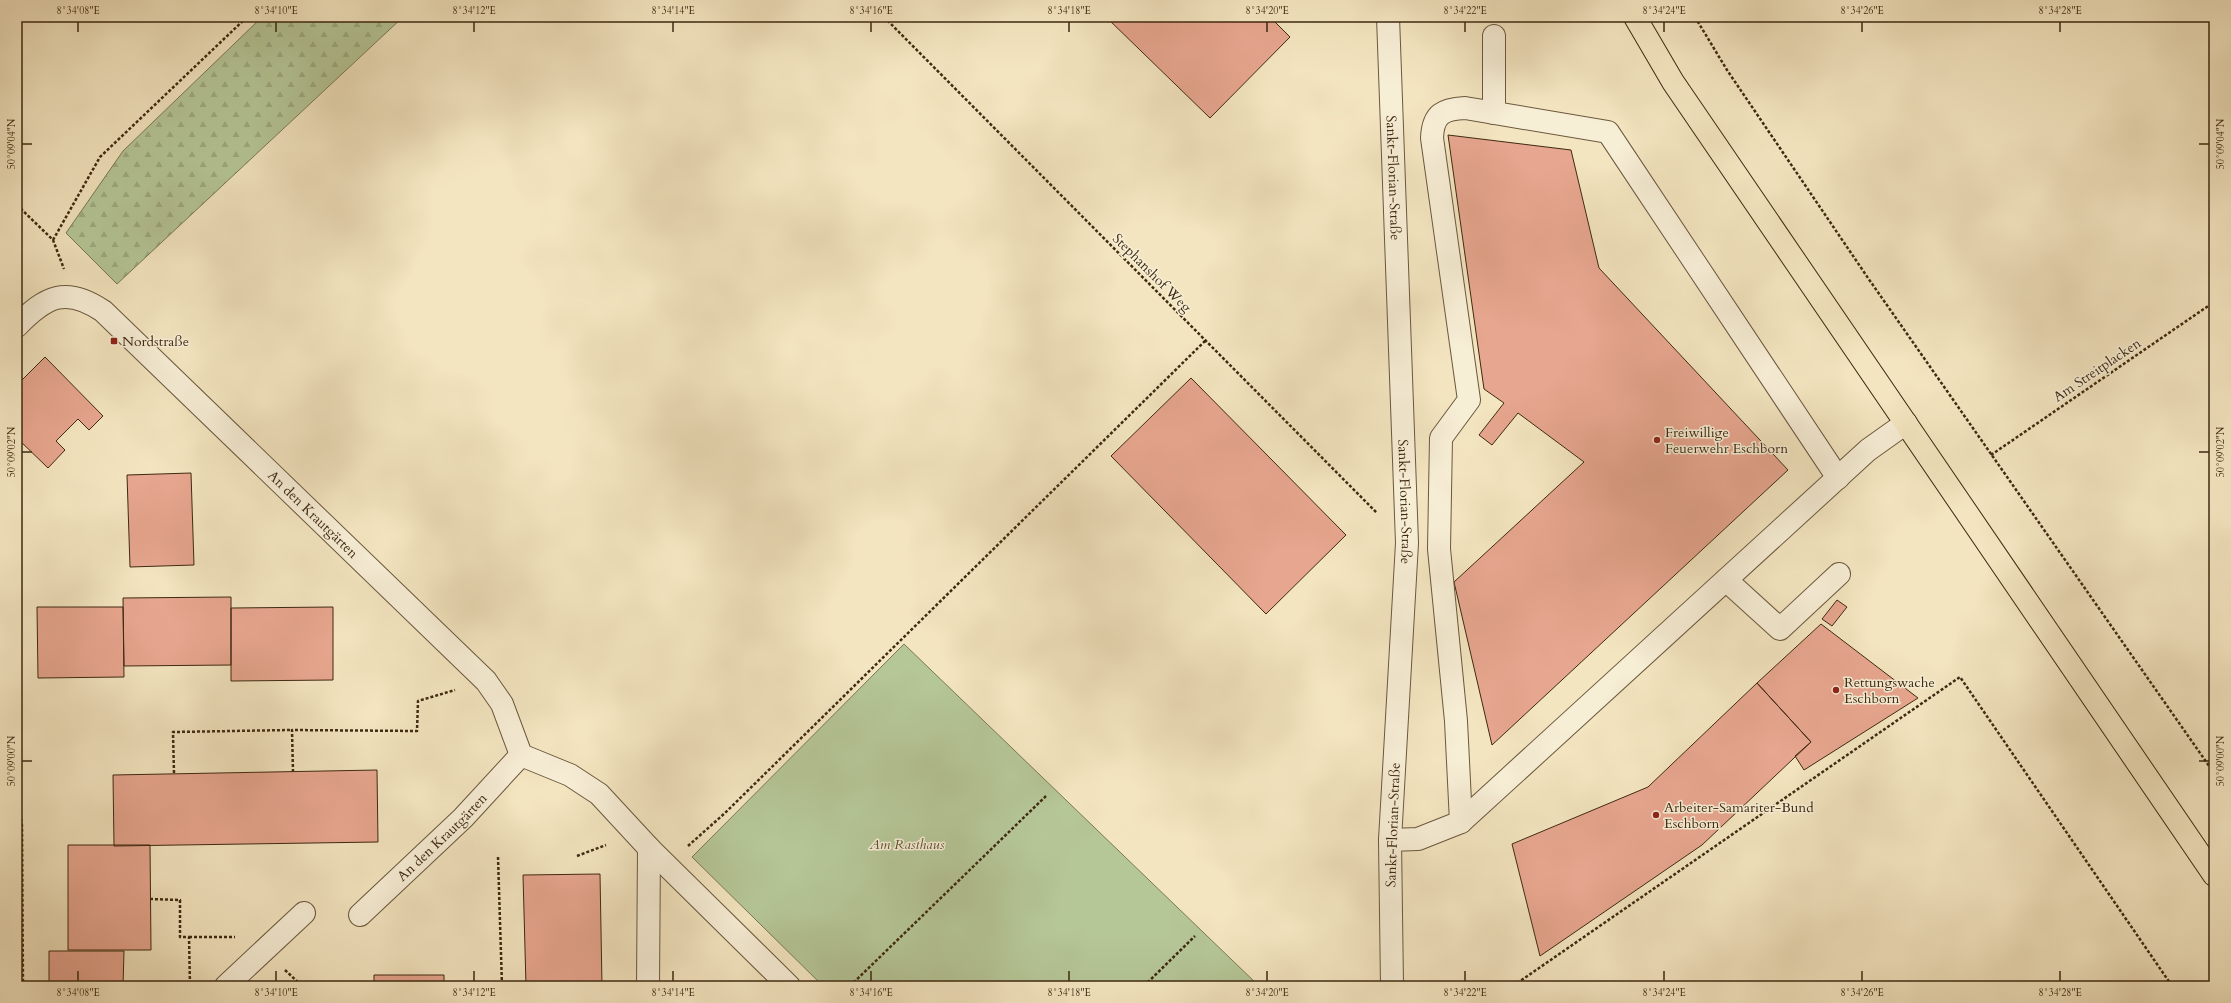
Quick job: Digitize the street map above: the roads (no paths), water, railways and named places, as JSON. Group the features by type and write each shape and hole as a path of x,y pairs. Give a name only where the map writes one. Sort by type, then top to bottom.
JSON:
{"main road":[{"path":"1635,17 1674,82 2214,875"}],"street":[{"name":"Sankt-Florian-Straße","path":"1388,17 1407,543 1390,840 1392,986"},
{"path":"1494,36 1494,113"},
{"path":"1461,822 1456,721 1439,549 1441,438 1469,400 1432,138 1432,126 1440,114 1450,109 1466,108 1608,132 1838,478"},
{"name":"An den Krautgärten","path":"17,326 35,308 46,301 76,297 103,311 486,681 502,704 521,755 462,818 360,915"},
{"path":"1390,840 1418,839 1461,822 1868,450 1906,423"},
{"path":"1726,580 1780,629 1839,574"},
{"path":"521,755 570,775 599,794 666,865 789,986"},
{"path":"648,986 650,848"},
{"path":"226,986 304,913"}],"place":[{"name":"Nordstraße","path":"114,341"},
{"name":"Freiwillige Feuerwehr Eschborn","path":"1657,440"},
{"name":"Rettungswache Eschborn","path":"1836,690"},
{"name":"Arbeiter-Samariter-Bund Eschborn","path":"1656,815"}],"park label":[{"name":"Am Rasthaus","path":"907,844"}]}
